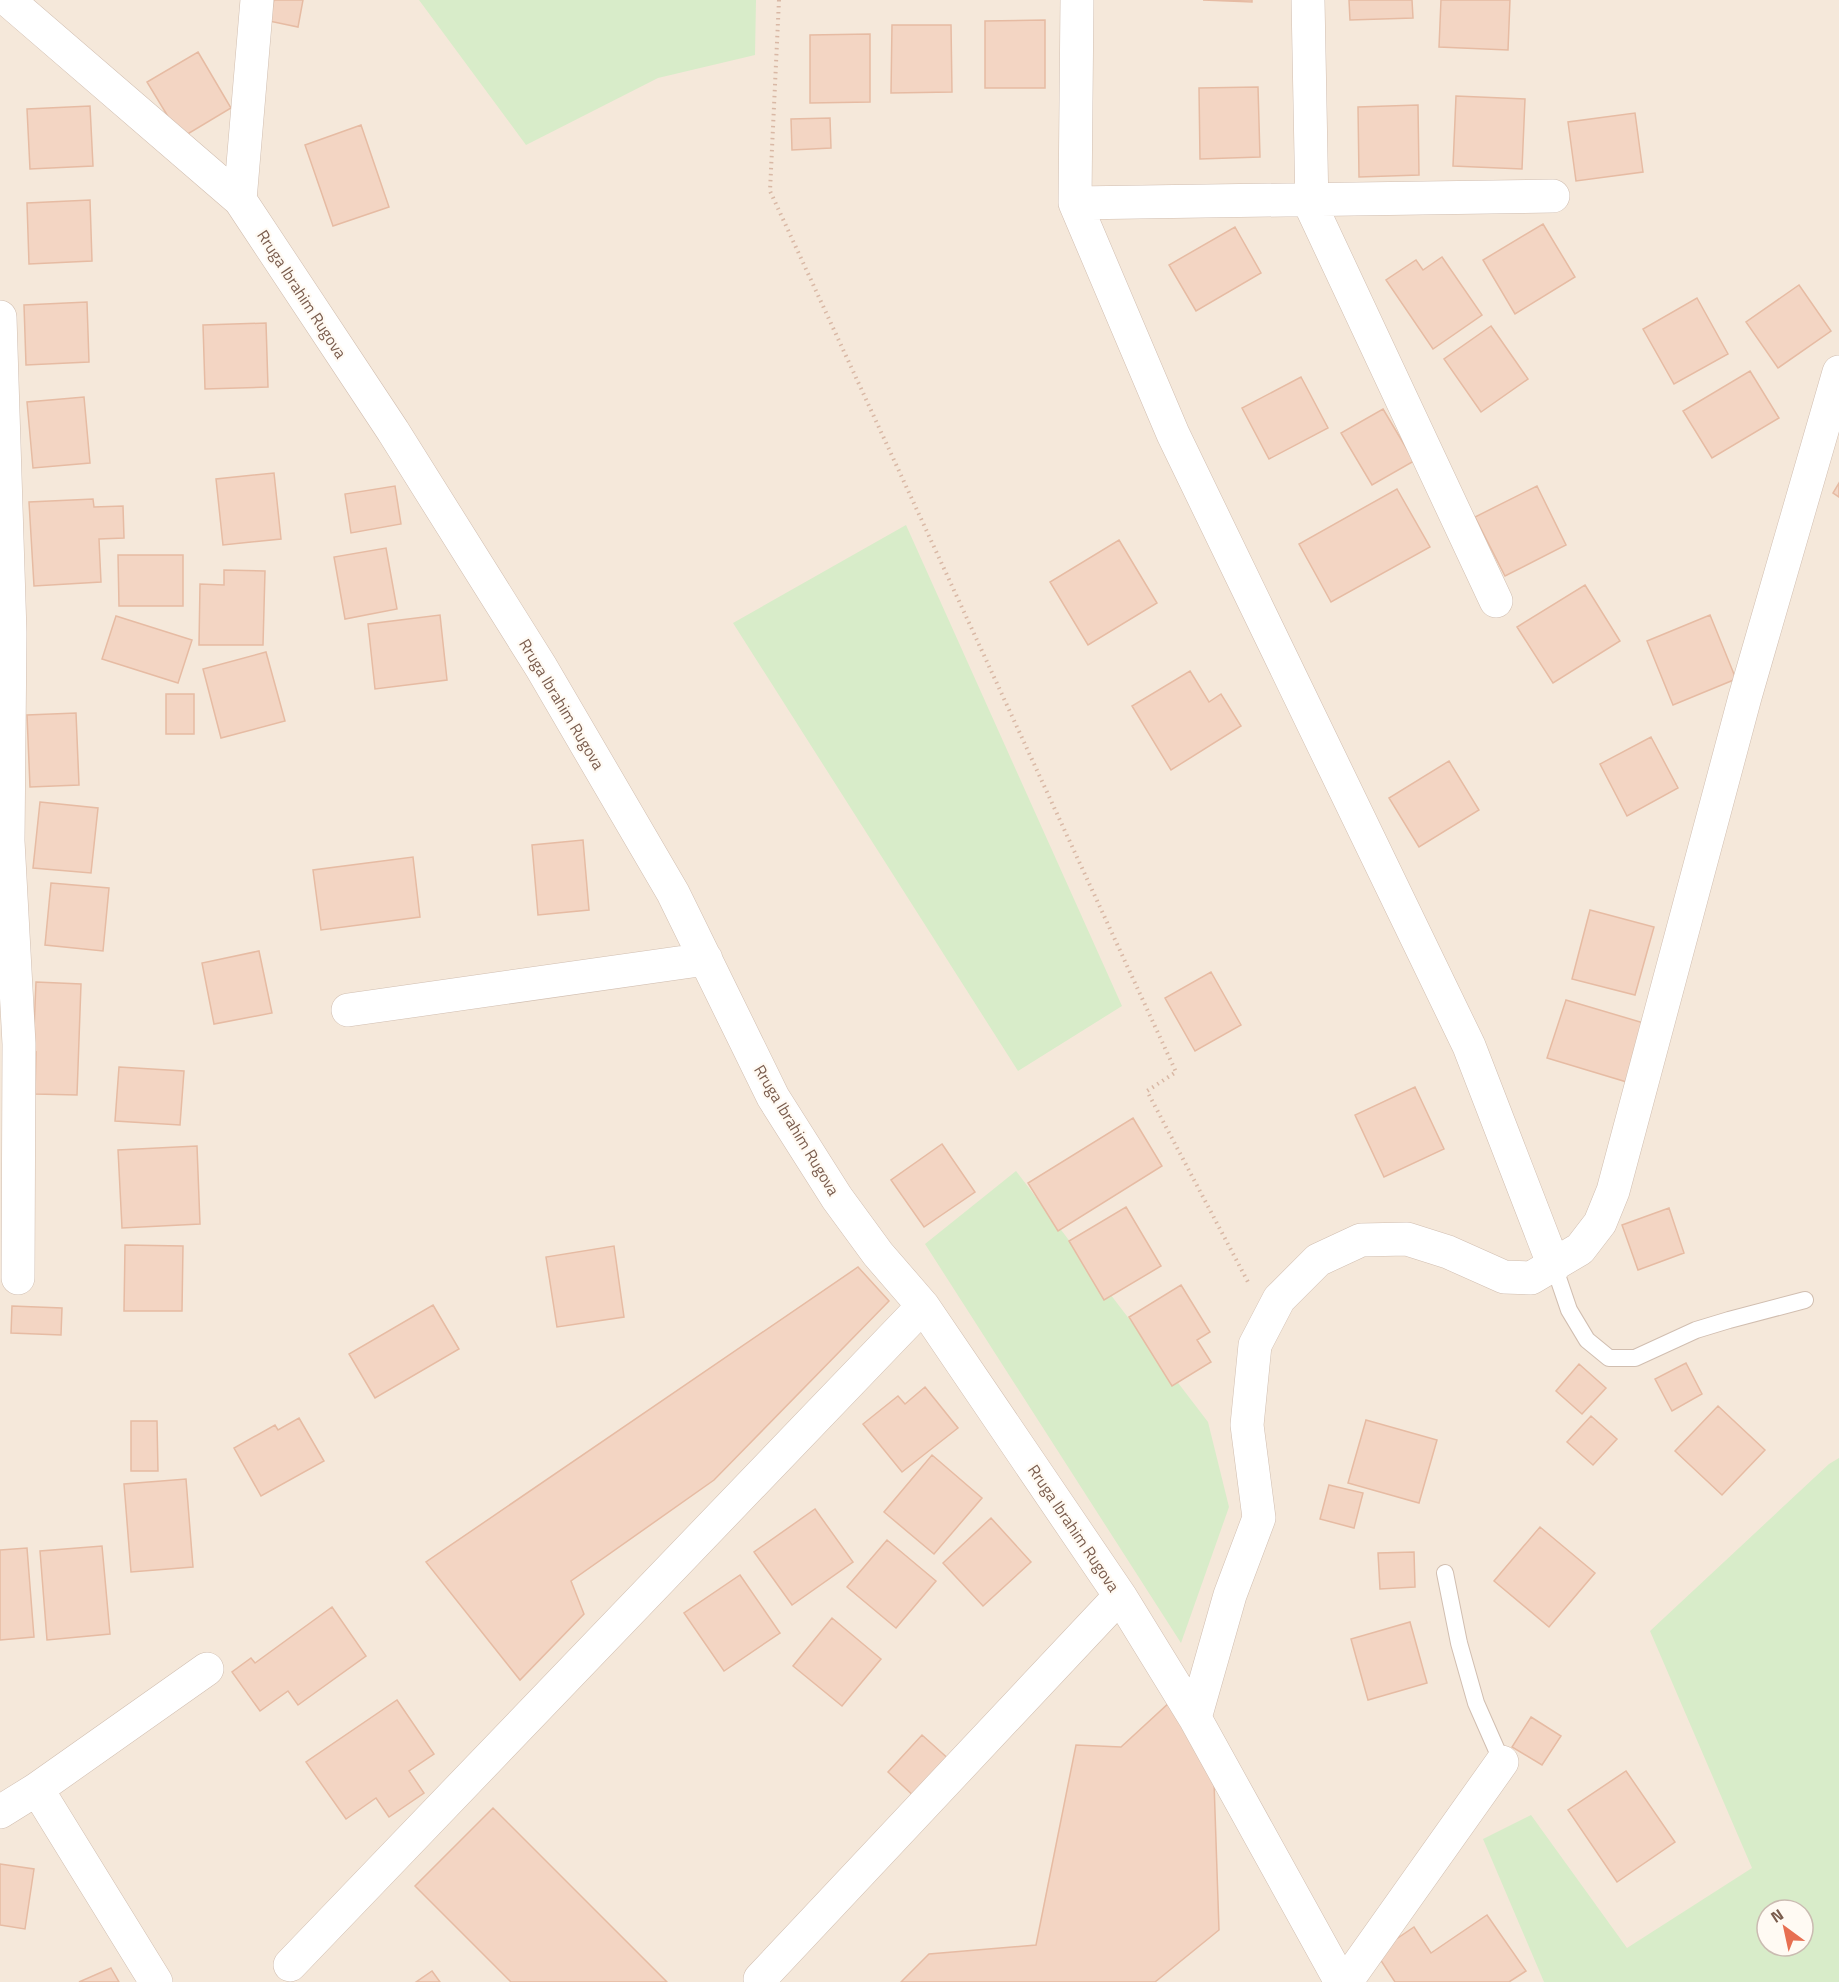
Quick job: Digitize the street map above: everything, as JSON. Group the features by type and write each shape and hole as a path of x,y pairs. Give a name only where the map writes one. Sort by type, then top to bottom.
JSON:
{"street":[{"name":"Rruga Ibrahim Rugova","path":"8,0 240,200 393,430 541,667 674,893 773,1097 844,1207 878,1254 923,1306 1120,1596 1196,1718 1341,1982"},
{"path":"240,200 256,0"},
{"path":"1077,0 1075,203 1173,434 1469,1046 1554,1266"},
{"path":"1308,0 1312,208 1496,601"},
{"path":"1075,203 1553,196"},
{"path":"0,317 10,633 8,841 18,1044 18,1278"},
{"path":"1196,1718 1230,1595 1259,1518 1247,1425 1256,1345 1279,1299 1318,1260 1361,1240 1407,1239 1448,1252 1504,1277 1531,1278 1580,1249 1600,1223 1613,1191 1745,697 1839,372"},
{"path":"348,1010 706,959"},
{"path":"290,1965 923,1306"},
{"path":"760,1979 1120,1596"},
{"path":"0,1812 37,1789 207,1669"},
{"path":"1346,1982 1502,1762"},
{"path":"37,1789 156,1982"}],"lane":[{"path":"1554,1266 1569,1310 1587,1340 1609,1358 1635,1358 1696,1330 1805,1300"},
{"path":"1445,1573 1476,1703 1502,1762"}],"path":[{"path":"779,0 770,191 1176,1072 1147,1091 1268,1321"}],"shaded area":[{"path":"0,0 1839,0 1839,1982 0,1982"}],"green space":[{"path":"419,0 756,0 755,55 658,78 526,145"},
{"path":"906,525 1122,1006 1018,1071 733,623"},
{"path":"1016,1171 1208,1422 1229,1507 1181,1643 925,1244"},
{"path":"1839,1458 1839,1982 1544,1982 1483,1839 1531,1815 1627,1948 1752,1868 1650,1631 1829,1464"}],"building":[{"path":"274,0 303,0 298,27 269,21"},
{"path":"1203,0 1252,0 1252,2"},
{"path":"1349,0 1412,0 1413,18 1350,20"},
{"path":"1441,0 1510,0 1508,50 1439,47"},
{"path":"1045,20 1045,88 985,88 985,21"},
{"path":"892,25 951,25 952,92 891,93"},
{"path":"870,34 870,102 810,103 810,35"},
{"path":"198,52 231,108 181,138 147,82"},
{"path":"1258,87 1260,157 1200,159 1199,88"},
{"path":"1456,96 1525,99 1522,169 1453,166"},
{"path":"1418,105 1419,175 1359,177 1358,107"},
{"path":"90,106 93,166 30,169 27,109"},
{"path":"1635,113 1643,172 1576,181 1568,122"},
{"path":"830,118 831,148 792,150 791,119"},
{"path":"361,125 389,207 333,226 305,145"},
{"path":"90,200 92,261 29,264 27,203"},
{"path":"1543,224 1575,277 1515,314 1483,260"},
{"path":"1235,227 1261,273 1196,311 1169,265"},
{"path":"1442,257 1482,315 1433,349 1386,280 1416,260 1423,270"},
{"path":"1799,285 1831,331 1778,368 1746,322"},
{"path":"1697,298 1728,354 1674,384 1643,329"},
{"path":"87,302 89,362 26,365 24,305"},
{"path":"266,323 268,387 205,389 203,325"},
{"path":"1491,326 1528,379 1481,412 1444,359"},
{"path":"1750,371 1779,418 1712,458 1683,411"},
{"path":"1301,377 1328,428 1269,459 1242,408"},
{"path":"84,397 90,463 33,468 27,402"},
{"path":"1383,409 1414,461 1372,485 1341,433"},
{"path":"274,473 281,539 223,545 216,479"},
{"path":"1839,483 1839,497 1833,493"},
{"path":"395,486 401,524 351,533 345,494"},
{"path":"1537,486 1566,545 1505,576 1475,517"},
{"path":"1397,489 1430,547 1331,602 1299,544"},
{"path":"93,499 94,507 123,506 124,538 99,539 101,582 34,586 29,502"},
{"path":"1119,540 1157,603 1088,645 1050,582"},
{"path":"386,548 397,609 345,619 334,557"},
{"path":"118,555 183,555 183,606 119,606"},
{"path":"224,570 265,571 263,645 199,645 200,584 224,585"},
{"path":"1585,585 1620,641 1553,683 1517,627"},
{"path":"440,615 447,680 375,689 368,624"},
{"path":"1710,615 1736,679 1673,705 1647,641"},
{"path":"116,616 192,640 178,683 102,659"},
{"path":"266,652 285,721 221,738 203,669"},
{"path":"1190,671 1209,702 1221,694 1241,726 1171,770 1132,706"},
{"path":"166,694 194,694 194,734 166,734"},
{"path":"76,713 79,785 30,787 27,715"},
{"path":"1651,737 1678,788 1627,816 1600,764"},
{"path":"1449,761 1479,810 1419,847 1389,798"},
{"path":"40,802 98,808 91,873 33,868"},
{"path":"583,840 589,910 538,915 532,845"},
{"path":"413,857 420,917 321,930 313,870"},
{"path":"51,883 109,888 103,951 45,945"},
{"path":"1590,910 1654,927 1635,995 1572,979"},
{"path":"259,951 272,1013 214,1024 202,963"},
{"path":"1211,972 1241,1025 1195,1051 1165,998"},
{"path":"36,982 81,984 77,1095 35,1094 36,1052 33,1053"},
{"path":"1566,1000 1647,1024 1630,1083 1547,1058"},
{"path":"119,1067 184,1071 180,1125 115,1121"},
{"path":"1415,1087 1444,1149 1384,1177 1355,1115"},
{"path":"1133,1118 1162,1166 1058,1231 1028,1183"},
{"path":"942,1144 975,1192 924,1227 891,1180"},
{"path":"197,1146 200,1224 122,1228 118,1150"},
{"path":"1126,1207 1161,1266 1104,1300 1069,1241"},
{"path":"1669,1208 1684,1253 1638,1270 1622,1225"},
{"path":"125,1245 183,1246 182,1311 124,1311"},
{"path":"614,1246 624,1317 557,1327 546,1257"},
{"path":"858,1267 889,1301 714,1480 571,1581 584,1614 520,1680 426,1562"},
{"path":"1181,1285 1210,1332 1197,1340 1211,1362 1172,1386 1129,1317"},
{"path":"433,1305 459,1349 375,1398 349,1354"},
{"path":"12,1306 62,1308 61,1335 11,1333"},
{"path":"1686,1363 1702,1394 1672,1411 1655,1379"},
{"path":"1579,1364 1606,1388 1582,1414 1556,1391"},
{"path":"925,1387 958,1428 902,1472 863,1424 898,1396 905,1404"},
{"path":"1718,1406 1765,1450 1722,1495 1675,1451"},
{"path":"1591,1416 1617,1439 1593,1465 1567,1442"},
{"path":"299,1418 324,1461 261,1496 234,1448 275,1425 278,1430"},
{"path":"1366,1420 1437,1440 1419,1503 1348,1483"},
{"path":"131,1421 157,1421 158,1471 131,1471"},
{"path":"932,1455 982,1498 934,1554 884,1512"},
{"path":"186,1479 193,1567 131,1572 124,1484"},
{"path":"1329,1485 1363,1493 1354,1528 1320,1519"},
{"path":"815,1509 853,1562 792,1605 754,1552"},
{"path":"991,1518 1031,1562 983,1606 943,1563"},
{"path":"1540,1527 1595,1573 1549,1627 1494,1581"},
{"path":"887,1540 936,1581 896,1628 847,1587"},
{"path":"102,1546 110,1634 47,1640 40,1551"},
{"path":"27,1548 34,1637 0,1640 0,1550"},
{"path":"1414,1552 1415,1587 1380,1589 1378,1553"},
{"path":"740,1575 780,1633 724,1671 684,1613"},
{"path":"332,1607 366,1656 298,1705 288,1691 260,1711 232,1672 251,1658 255,1663"},
{"path":"832,1618 881,1659 842,1706 793,1666"},
{"path":"1410,1622 1427,1683 1368,1700 1351,1639"},
{"path":"397,1700 434,1754 409,1771 424,1793 389,1817 376,1798 346,1819 306,1762"},
{"path":"1170,1702 1214,1782 1219,1930 1155,1982 901,1982 929,1954 1036,1945 1076,1745 1121,1747"},
{"path":"1531,1717 1561,1736 1542,1765 1512,1747"},
{"path":"922,1735 952,1762 918,1800 888,1772"},
{"path":"1626,1771 1675,1842 1617,1882 1568,1810"},
{"path":"493,1808 667,1982 511,1982 415,1886"},
{"path":"0,1864 34,1869 25,1929 0,1925"},
{"path":"1487,1915 1526,1971 1509,1982 1395,1982 1376,1953 1414,1927 1431,1953"},
{"path":"111,1968 119,1982 79,1982"},
{"path":"432,1971 440,1982 416,1982"}]}
